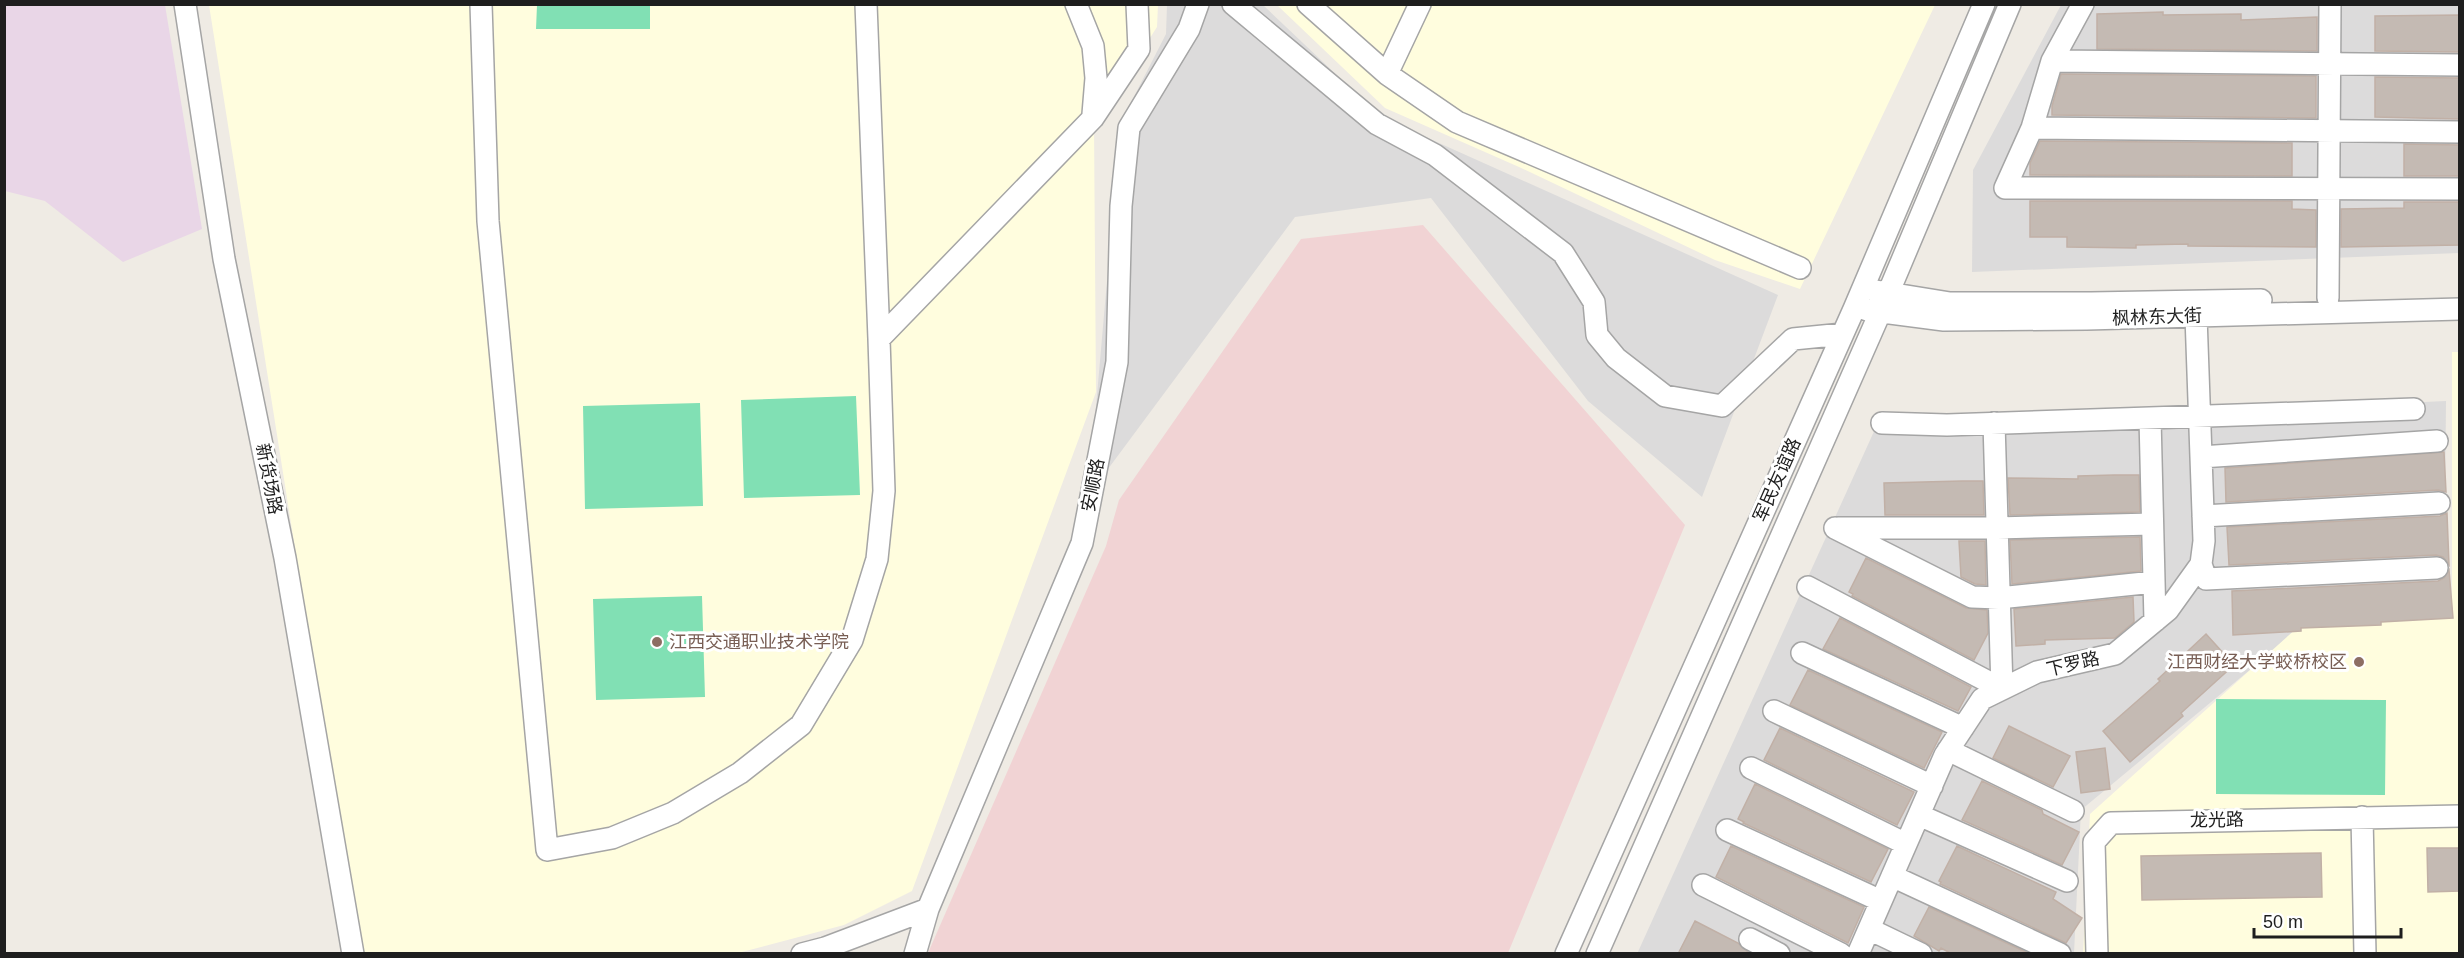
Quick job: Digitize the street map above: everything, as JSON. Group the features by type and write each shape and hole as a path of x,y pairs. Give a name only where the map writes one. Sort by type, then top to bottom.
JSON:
{"street":[{"name":"新货场路","path":"185,4 224,259 285,558 353,954"},
{"path":"481,4 488,220 547,850 612,837 673,813 740,773 801,725 852,640 877,559 884,491 866,4"},
{"path":"1076,4 1093,46 1096,78 1093,118"},
{"path":"879,339 1093,118 1139,49 1137,4"},
{"name":"安顺路","path":"915,954 928,909 1082,543 1117,362 1121,206 1129,128 1190,29 1198,4"},
{"path":"1233,4 1377,124 1434,155 1563,252 1594,302 1598,335 1616,358 1665,396 1722,406 1793,339 1843,334"},
{"path":"1308,4 1387,74 1457,122 1800,268"},
{"path":"1387,74 1420,4"},
{"name":"军民友谊路","path":"1566,954 1843,334 1984,4"},
{"name":"军民友谊路","path":"1597,954 1884,302 2010,4"},
{"path":"2084,4 2052,61 2032,128 2005,188 2460,189"},
{"path":"2328,298 2330,4"},
{"path":"2052,61 2460,65"},
{"path":"2032,128 2460,132"},
{"name":"枫林东大街","path":"1858,299 1884,302 2091,303 2460,297"},
{"name":"枫林东大街","path":"1884,302 1944,320 2460,309"},
{"path":"2196,316 2203,516 2201,564 2206,579 2437,568"},
{"path":"1882,423 1994,423 2414,409"},
{"path":"2150,418 2155,621"},
{"path":"1808,586 2002,689 1994,423"},
{"path":"2201,457 2437,441"},
{"path":"2203,516 2439,503"},
{"path":"2152,524 1997,528 1835,528 1972,597 1999,598 2154,582"},
{"name":"下罗路","path":"1858,954 1948,750 1983,699 2037,672 2115,654 2168,610 2201,564"},
{"path":"1802,653 1963,728"},
{"path":"1774,711 1932,786"},
{"path":"1948,750 2073,811"},
{"path":"1751,768 1906,843"},
{"path":"1919,815 2067,881"},
{"name":"龙光路","path":"2097,954 2094,842 2111,823 2460,816"},
{"path":"2362,817 2365,954"},
{"path":"1727,830 1881,901"},
{"path":"1892,876 2060,954"},
{"path":"1703,885 1841,954"},
{"path":"802,954 825,948 928,909"},
{"path":"1869,929 1921,954"},
{"path":"1749,939 1779,954"}],"shaded area":[{"path":"4,5 165,5 202,229 123,262 45,201 5,191"},
{"name":"江西交通职业技术学院","path":"209,5 1158,5 1157,27 1094,125 1096,392 912,891 844,925 738,953 359,953"},
{"path":"1167,5 1263,5 1381,117 1778,295 1702,497 1588,401 1431,198 1295,217 1108,469 1091,463 1121,122 1166,34"},
{"path":"1277,5 1935,5 1800,289 1715,260 1519,167 1385,108"},
{"path":"2061,5 2459,5 2459,253 1972,272 1973,170"},
{"path":"1423,225 1685,525 1508,953 928,953 1106,546 1119,500 1301,239"},
{"name":"江西财经大学蛟桥校区","path":"2452,352 2459,352 2459,953 2083,954 2090,814 2299,626 2452,615"},
{"path":"2446,401 2444,611 2299,629 2081,810 2074,953 1637,954 1876,427"}],"green space":[{"path":"537,5 650,5 650,29 536,29"},
{"path":"856,396 860,495 744,498 741,400"},
{"path":"700,403 703,506 585,509 583,406"},
{"path":"702,596 705,697 596,700 593,599"},
{"path":"2216,699 2386,700 2385,795 2216,794"}],"building":[{"path":"2163,12 2163,15 2241,14 2241,20 2317,17 2317,51 2097,49 2097,14"},
{"path":"2460,15 2460,52 2375,51 2375,16"},
{"path":"2061,74 2316,76 2316,118 2052,115 2052,106"},
{"path":"2375,77 2460,78 2460,119 2375,117"},
{"path":"2040,141 2292,143 2292,176 2030,175 2030,163"},
{"path":"2404,144 2460,145 2460,176 2404,176"},
{"path":"2030,201 2292,201 2292,209 2316,210 2316,247 2188,246 2188,244 2136,245 2136,248 2067,247 2067,237 2030,237"},
{"path":"2404,202 2460,202 2460,245 2341,247 2341,209 2404,208"},
{"path":"2444,452 2446,492 2438,490 2226,502 2225,468"},
{"path":"2139,475 2140,512 2010,515 2008,478 2078,479 2078,476"},
{"path":"1983,481 1984,515 1885,515 1884,483"},
{"path":"2447,513 2449,565 2443,557 2436,555 2229,565 2227,527 2440,516"},
{"path":"2140,537 2141,571 2012,584 2010,540"},
{"path":"1959,541 1985,541 1986,585 1975,584 1961,577"},
{"path":"1866,558 1966,608 1987,610 1988,633 1974,660 1852,596 1853,594 1849,592"},
{"path":"2449,570 2453,618 2233,635 2232,591 2438,581 2444,578"},
{"path":"2133,597 2134,622 2115,638 2045,640 2045,644 2016,646 2014,609"},
{"path":"1840,618 1971,687 1958,711 1823,649"},
{"path":"2206,634 2234,665 2181,713 2183,716 2130,762 2103,731 2160,681 2158,679"},
{"path":"1808,670 1942,732 1924,768 1790,705"},
{"path":"2009,726 2070,756 2053,787 1993,758"},
{"path":"1780,728 1914,792 1897,825 1764,760"},
{"path":"2105,748 2110,789 2081,793 2076,752"},
{"path":"1982,781 2042,810 2043,814 2079,832 2062,865 1962,820"},
{"path":"1755,784 1888,849 1871,882 1738,819"},
{"path":"1731,846 1864,907 1848,943 1716,877"},
{"path":"1957,846 2056,892 2053,899 2082,918 2066,943 1940,884 1939,881"},
{"path":"2427,848 2460,848 2460,891 2428,892"},
{"path":"2321,853 2322,897 2142,900 2141,856"},
{"path":"1929,907 2028,953 1952,954 1941,948 1939,951 1914,936"},
{"path":"1695,921 1738,943 1750,954 1678,954"}],"place":[{"name":"江西交通职业技术学院","path":"657,642"},
{"name":"江西财经大学蛟桥校区","path":"2359,662"}]}
